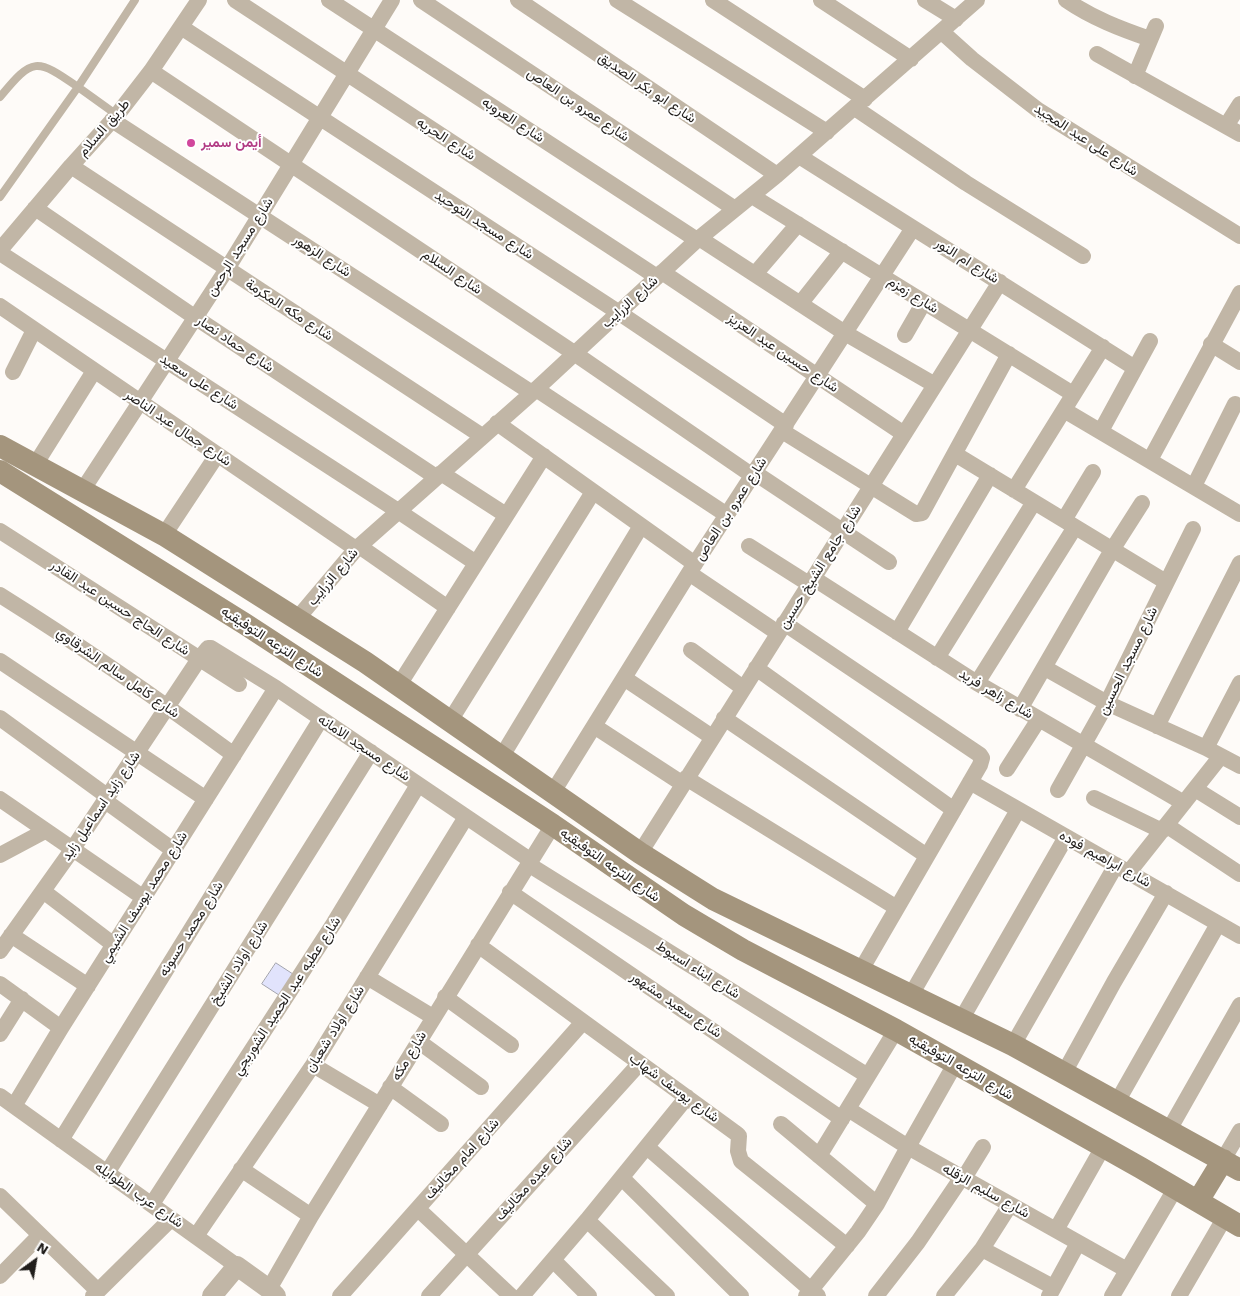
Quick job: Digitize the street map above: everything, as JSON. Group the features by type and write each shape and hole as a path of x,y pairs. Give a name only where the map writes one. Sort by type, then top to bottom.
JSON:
{"main road":[{"name":"شارع الترعه التوفيقيه","path":"0,446 164,535 297,619 399,685 640,853 713,899 1013,1045 1231,1165"},
{"name":"شارع الترعه التوفيقيه","path":"5,477 246,624 553,825 684,916 744,950 896,1030 1232,1221"},
{"path":"1198,1201 1231,1165"}],"street":[{"name":"طريق السلام","path":"0,252 71,166 115,118 199,0"},
{"name":"شارع الحريه","path":"235,0 659,275"},
{"name":"شارع العروبه","path":"329,0 845,333 935,385"},
{"name":"شارع مسجد الرحمن","path":"82,491 227,269 392,0"},
{"name":"شارع عمرو بن العاص","path":"421,0 735,209"},
{"name":"شارع ابو بكر الصديق","path":"518,0 777,175"},
{"path":"617,0 827,132"},
{"path":"714,0 860,103 966,183 1083,256"},
{"path":"821,0 911,59"},
{"path":"925,0 956,19"},
{"name":"شارع الزرايب","path":"297,619 357,548 534,391 698,239 777,175 977,0"},
{"path":"1066,0 1114,26 1153,33 1135,76"},
{"name":"شارع مسجد التوحيد","path":"181,27 618,312 871,487 916,514 922,513 955,454"},
{"name":"شارع على عبد المجيد","path":"942,32 985,70 1038,110 1240,236"},
{"path":"1097,54 1240,134"},
{"name":"شارع السلام","path":"150,71 754,474"},
{"path":"1226,126 1240,104"},
{"name":"شارع الزهور","path":"115,118 260,216 727,515"},
{"name":"شارع ام النور","path":"799,156 1135,368"},
{"name":"شارع مكه المكرمة","path":"71,166 482,436"},
{"name":"شارع زمزم","path":"752,196 1073,394"},
{"name":"شارع حماد نصار","path":"35,208 196,318 439,475 506,516"},
{"path":"755,274 798,224"},
{"name":"شارع عمرو بن العاص","path":"553,792 692,569 913,228"},
{"path":"800,304 842,251"},
{"name":"شارع على سعيد","path":"0,252 476,563"},
{"name":"شارع حسين عبد العزيز","path":"659,275 818,376 904,434"},
{"name":"شارع جامع الشيخ حسين","path":"640,853 1000,282"},
{"path":"1150,460 1211,344 1239,299"},
{"path":"904,335 924,302"},
{"name":"شارع جمال عبد الناصر","path":"0,306 217,455 448,608"},
{"path":"13,372 34,330"},
{"path":"1100,431 1150,341"},
{"path":"1211,344 1240,362"},
{"path":"1014,490 1103,347"},
{"path":"1009,354 955,454 1166,582"},
{"path":"35,465 94,370"},
{"path":"1194,486 1235,404"},
{"path":"1064,410 1240,514"},
{"path":"497,424 642,526 692,569 980,755 982,758 980,765 861,970"},
{"path":"164,535 217,455"},
{"path":"399,685 544,456"},
{"path":"977,683 1070,524 1093,472"},
{"path":"754,474 889,562"},
{"path":"897,632 990,475"},
{"path":"450,721 593,492"},
{"path":"938,658 1034,502"},
{"path":"1020,708 1112,550 1142,503"},
{"path":"502,756 642,526"},
{"name":"شارع مسجد الحسين","path":"1058,790 1107,704 1193,529"},
{"name":"شارع الحاج حسين عبد القادر","path":"0,531 240,684"},
{"name":"شارع زاهر فريد","path":"749,546 897,632 977,683 1184,803"},
{"path":"1157,726 1240,563"},
{"name":"شارع كامل سالم الشرقاوي","path":"0,595 168,706 234,755"},
{"name":"شارع مسجد الامانه","path":"199,659 208,648 213,648 371,752 529,862"},
{"path":"691,650 743,688"},
{"name":"شارع زايد اسماعيل زايد","path":"0,951 72,850 199,659"},
{"path":"0,661 206,799"},
{"path":"756,668 954,810"},
{"path":"1045,668 1107,704 1206,748 1240,766"},
{"path":"624,678 712,737"},
{"path":"1206,748 1240,683"},
{"name":"شارع محمد يوسف الشيمي","path":"5,1101 61,1028 276,688"},
{"path":"0,718 173,850"},
{"path":"724,718 927,856"},
{"name":"شارع محمد حسونه","path":"61,1140 321,719"},
{"path":"1007,769 1039,719"},
{"path":"594,726 897,908"},
{"name":"شارع اولاد الشيخ","path":"107,1172 371,752"},
{"path":"1013,1045 1122,869 1164,828 1221,756"},
{"name":"شارع ابراهيم فوده","path":"970,782 1240,936"},
{"name":"شارع عطيه عبد الحميد الشوربجي","path":"152,1204 334,923 418,785"},
{"path":"1195,789 1240,817"},
{"path":"1094,798 1164,828 1240,874"},
{"path":"0,799 144,898"},
{"path":"911,995 1018,810"},
{"name":"شارع اولاد شعبان","path":"196,1236 313,1064 466,817"},
{"name":"شارع مكه","path":"270,1294 310,1216 553,825"},
{"path":"0,855 45,831"},
{"path":"961,1020 1066,837"},
{"name":"شارع ابناء اسيوط","path":"529,862 868,1076"},
{"path":"43,890 114,945"},
{"name":"شارع سعيد مشهور","path":"510,892 845,1114"},
{"path":"1064,1073 1166,893"},
{"path":"1117,1102 1218,924"},
{"path":"11,935 88,986"},
{"name":"شارع يوسف شهاب","path":"478,944 737,1134 739,1136 738,1151 741,1161 846,1246"},
{"path":"368,977 433,1017"},
{"path":"0,984 61,1028"},
{"path":"445,997 511,1045"},
{"path":"0,1034 22,999"},
{"path":"1169,1130 1240,1005"},
{"name":"شارع امام مخاليف","path":"340,1296 583,1022"},
{"path":"819,1156 896,1030"},
{"path":"418,1041 481,1087"},
{"name":"شارع عبده مخاليف","path":"429,1296 640,1063"},
{"path":"313,1064 380,1105"},
{"path":"646,1147 812,1294 877,1204 955,1064"},
{"path":"390,1087 441,1124"},
{"path":"522,1296 588,1220 686,1097"},
{"name":"شارع عرب الطوايله","path":"5,1101 196,1236 237,1266 270,1294"},
{"name":"شارع سليم الزقله","path":"845,1114 908,1146 1127,1270"},
{"path":"780,1124 877,1204"},
{"path":"1231,1165 1240,1131"},
{"path":"876,1296 918,1242 983,1147"},
{"path":"1056,1230 1103,1147"},
{"path":"241,1169 310,1216"},
{"path":"622,1178 741,1296"},
{"path":"1112,1296 1175,1189"},
{"path":"949,1295 982,1250 1010,1204"},
{"path":"3,1206 40,1235 95,1294 172,1219"},
{"path":"418,1209 511,1296"},
{"path":"588,1220 667,1296"},
{"path":"1179,1296 1232,1221"},
{"path":"0,1276 40,1235"},
{"path":"982,1250 1051,1292 1078,1243"},
{"path":"553,1260 590,1296"},
{"path":"212,1296 237,1266"}],"lane":[{"path":"0,197 78,87 135,0"},
{"path":"0,97 26,68 38,65 54,70 115,118"}],"building":[{"path":"276,963 296,976 282,997 262,984"}],"place":[{"name":"أيمن سمير","path":"191,143"}]}
